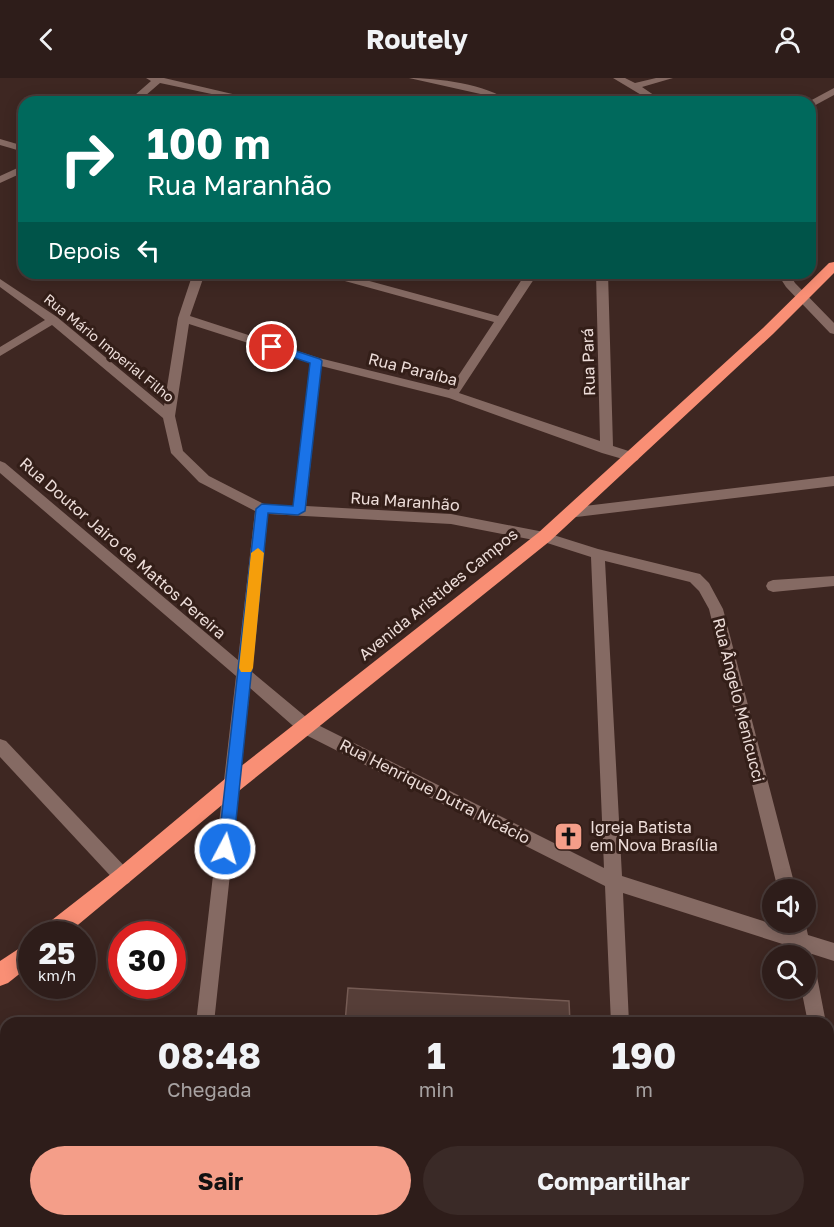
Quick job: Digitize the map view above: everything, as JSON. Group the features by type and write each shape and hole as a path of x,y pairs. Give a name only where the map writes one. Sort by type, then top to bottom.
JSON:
{"highway":[{"name":"Avenida Aristides Campos","path":"67,921 233,784 544,537 768,331 834,266"},
{"path":"0,975 18,961"}],"street":[{"path":"414,78 493,96"},
{"path":"618,78 650,96"},
{"path":"634,86 668,78"},
{"path":"138,96 155,79 234,96"},
{"path":"816,102 834,91"},
{"path":"0,142 18,147"},
{"path":"0,180 18,171"},
{"path":"197,279 184,318 169,416 177,453 204,479 262,509 206,1017"},
{"path":"349,279 499,320"},
{"path":"452,395 528,279"},
{"name":"Rua Pará","path":"602,279 607,450"},
{"path":"786,279 834,330"},
{"name":"Rua Mário Imperial Filho","path":"0,282 53,320 169,416"},
{"name":"Rua Paraíba","path":"184,318 316,361 452,395 607,450 633,457"},
{"path":"0,352 53,320"},
{"path":"298,511 316,361"},
{"name":"Rua Doutor Jairo de Mattos Pereira","path":"0,466 306,727"},
{"path":"568,513 834,481"},
{"name":"Rua Maranhão","path":"262,509 451,519 544,537 598,554"},
{"path":"598,554 620,1017"},
{"name":"Rua Ângelo Menicucci","path":"598,554 695,579 704,587 716,609 784,879"},
{"path":"773,586 834,581"},
{"name":"Rua Henrique Dutra Nicácio","path":"306,727 615,882 791,945"},
{"path":"0,746 123,877"},
{"name":"Rua Henrique Dutra Nicácio","path":"816,950 834,952"},
{"path":"812,999 816,1017"}],"building":[{"path":"348,988 569,1001 570,1017 346,1017"}],"slow traffic":[{"path":"246,668 258,553"}],"place":[{"name":"Igreja Batista em Nova Brasília","path":"569,836"}],"route":[{"path":"225,849 262,509 298,511 316,361 272,347"}]}
